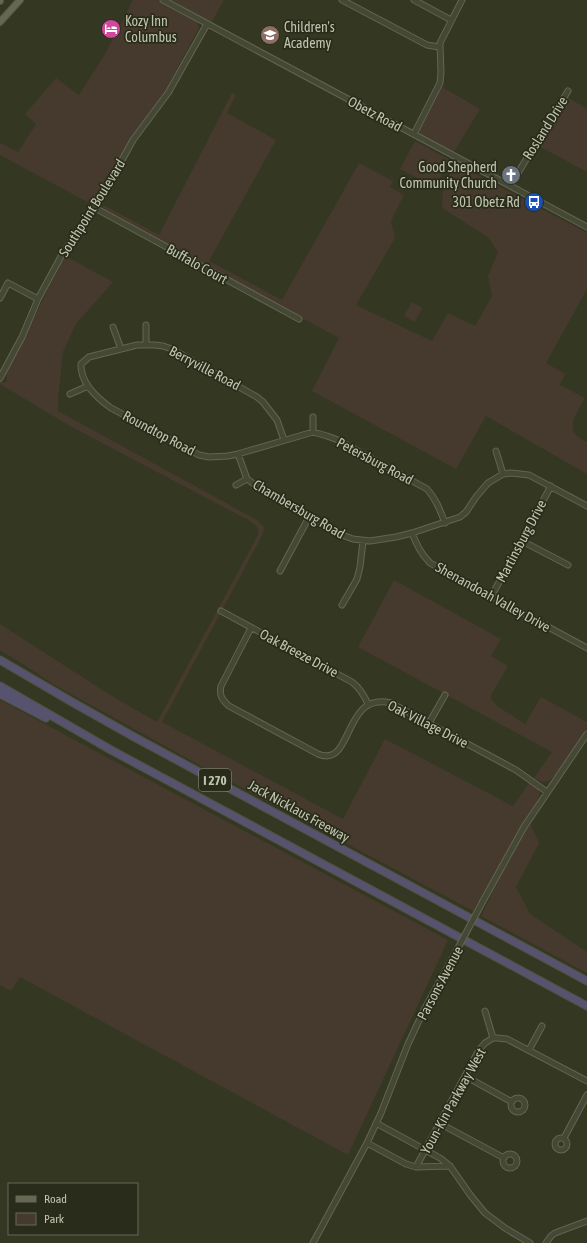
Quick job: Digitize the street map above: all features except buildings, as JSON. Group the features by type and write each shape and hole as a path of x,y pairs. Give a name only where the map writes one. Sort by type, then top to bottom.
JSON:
{"highway":[{"name":"Jack Nicklaus Freeway","path":"0,660 136,738 587,982"},
{"name":"I 270","path":"0,686 111,750 587,1006"},
{"path":"0,694 111,750"}],"main road":[{"path":"0,22 20,0"}],"street":[{"name":"Obetz Road","path":"163,0 587,227"},
{"path":"342,0 427,44 439,47"},
{"path":"416,0 451,20"},
{"path":"414,134 440,83 441,72 439,47 442,38 462,0"},
{"name":"Southpoint Boulevard","path":"0,378 22,337 38,299 64,251 95,208 134,140 168,93 207,24"},
{"name":"Rosland Drive","path":"510,186 568,91"},
{"name":"Buffalo Court","path":"95,208 299,319"},
{"path":"0,298 8,283 38,299"},
{"path":"146,325 146,344"},
{"path":"113,328 121,349"},
{"name":"Berryville Road","path":"80,366 89,357 137,345 146,344 163,346 172,349 246,390 264,402 277,420 284,440"},
{"name":"Roundtop Road","path":"80,366 88,386 98,398 111,408 199,454 228,456 284,440"},
{"path":"70,394 88,386"},
{"path":"284,440 313,432 313,417"},
{"name":"Petersburg Road","path":"313,432 338,440 427,489 434,496 445,523"},
{"path":"496,450 503,474 512,473 529,475 587,506"},
{"name":"Chambersburg Road","path":"238,454 247,479 273,497 342,534 353,539 370,542 412,533 460,517 466,512 488,483 503,474"},
{"path":"236,486 247,479"},
{"name":"Martinsburg Drive","path":"491,597 551,486"},
{"path":"280,571 309,517"},
{"name":"Shenandoah Valley Drive","path":"412,533 417,546 430,563 587,648"},
{"path":"342,604 357,579 363,541"},
{"path":"522,541 568,565"},
{"name":"Oak Breeze Drive","path":"221,611 352,682 358,688 368,704"},
{"name":"Oak Village Drive","path":"251,628 222,682 220,689 221,696 229,706 324,756 332,755 341,747 360,711 368,704 382,701 391,703 516,770 547,792"},
{"path":"429,723 444,695"},
{"name":"Parsons Avenue","path":"313,1243 367,1143 403,1054 450,963 524,827 587,734"},
{"path":"485,1011 493,1038 507,1039 587,1081"},
{"path":"529,1050 542,1026"},
{"name":"Youn-Kin Parkway West","path":"416,1167 482,1046 493,1038"},
{"path":"465,1076 512,1102"},
{"path":"564,1138 587,1095"},
{"path":"376,1123 440,1158 450,1166 485,1213 505,1228 530,1243"},
{"path":"439,1123 504,1158"},
{"path":"367,1143 406,1164 416,1167 450,1166"},
{"path":"546,1243 555,1233 587,1221"}],"green space":[{"path":"133,0 157,0 197,21 199,28 165,91 133,136 93,205 0,155 0,143 18,152 36,124 25,114 56,78 79,95 105,54"},
{"path":"170,0 224,0 211,23"},
{"path":"442,87 480,109 454,152 420,134 420,129"},
{"path":"232,93 236,95 227,113 276,140 209,261 282,300 359,163 393,181 390,187 404,195 391,221 395,238 356,305 432,341 448,313 475,326 492,296 488,276 498,252 488,237 442,208 443,189 455,163 587,233 587,289 546,363 565,374 560,385 585,398 575,416 572,426 576,435 587,442 587,474 486,416 456,469 312,391 339,338 101,210 104,205 159,235"},
{"path":"567,97 587,109 587,172 537,145"},
{"path":"415,141 450,160 435,187 400,169"},
{"path":"65,256 113,282 76,324 63,352 58,411 257,520 264,527 263,534 162,722 343,819 385,739 513,806 529,783 538,789 540,794 538,800 473,911 203,767 51,683 0,650 0,624 107,693 157,722 258,535 258,528 252,522 70,426 0,384 0,380 5,383 7,380 6,373"},
{"path":"412,302 422,308 415,322 404,316"},
{"path":"394,580 501,639 491,656 508,666 491,695 491,699 497,706 525,724 541,697 587,722 587,728 557,773 552,778 544,782 534,778 552,752 358,647"},
{"path":"0,700 448,940 348,1155 20,977 11,991 0,985"},
{"path":"530,823 539,843 516,887 530,914 587,952 587,973 481,916 500,877"}],"place":[{"name":"Kozy Inn Columbus","path":"111,29"},
{"name":"Children's Academy","path":"270,35"},
{"name":"Good Shepherd Community Church","path":"511,175"},
{"name":"301 Obetz Rd","path":"534,202"}]}
